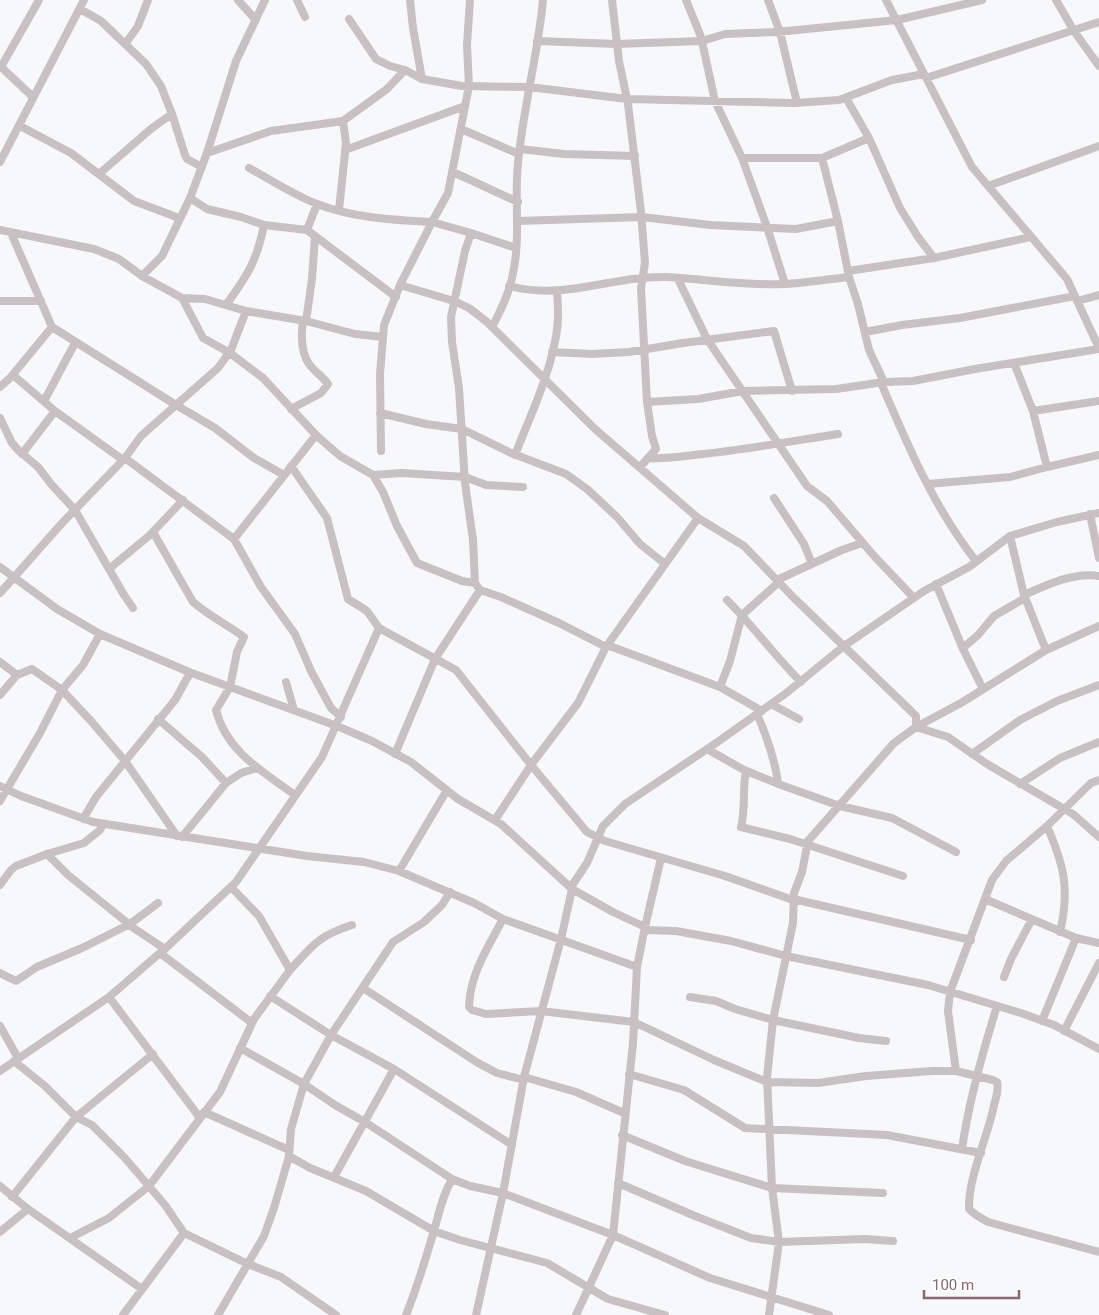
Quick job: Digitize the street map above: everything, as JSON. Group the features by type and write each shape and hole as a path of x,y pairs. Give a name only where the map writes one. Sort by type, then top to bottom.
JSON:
{"street":[{"path":"33,97 0,67 38,0"},
{"path":"0,162 84,0"},
{"path":"126,43 138,26 148,0"},
{"path":"238,0 255,19"},
{"path":"142,276 162,256 190,198 207,153 236,61 265,0"},
{"path":"297,0 305,17"},
{"path":"410,0 412,28 422,79"},
{"path":"381,451 380,374 384,325 400,285 448,193 469,86 467,45 470,0"},
{"path":"492,327 502,309 513,274 516,248 520,152 542,0"},
{"path":"612,0 635,156 645,263 641,288 647,402 656,449 640,467"},
{"path":"686,0 702,41 715,101 742,158 785,284"},
{"path":"768,0 780,32 797,103"},
{"path":"647,402 698,399 743,392 836,390 883,382 913,381 1099,349 1067,279 972,167 886,0"},
{"path":"537,41 618,44 702,41 725,34 780,32 897,20 982,0"},
{"path":"1056,0 1074,31 1099,66"},
{"path":"80,9 101,21 146,64 161,86 187,159 202,167"},
{"path":"350,19 376,59 422,79 469,86 529,87 627,99 797,103 846,98 892,80 925,76 1099,22"},
{"path":"207,153 271,131 343,121 387,89 404,70"},
{"path":"846,98 869,138 900,208 934,258"},
{"path":"346,150 465,106"},
{"path":"99,174 152,128 172,114"},
{"path":"339,210 346,150 343,121"},
{"path":"20,126 71,153 134,201 179,218"},
{"path":"461,129 520,152 635,156"},
{"path":"742,158 822,158 869,138"},
{"path":"988,186 1099,146"},
{"path":"822,158 869,350 913,458 963,544 976,561"},
{"path":"249,168 317,204 383,219 432,222 516,248"},
{"path":"453,172 518,202"},
{"path":"190,198 208,209 241,217 264,226 308,230 396,297"},
{"path":"308,230 317,204"},
{"path":"517,220 642,217 710,225 796,229 838,221"},
{"path":"226,305 252,267 260,247 264,226"},
{"path":"0,230 94,249 120,259 142,276 182,298 205,299 246,311 304,321 355,334 383,337"},
{"path":"11,232 50,318 52,327 176,406 215,428 254,458 284,475"},
{"path":"471,233 464,251 451,317 452,342 459,388 475,583 480,590 501,597 606,646 720,688 760,713 776,767 778,784"},
{"path":"291,409 321,393 328,384 309,363 304,350 302,332 312,279 315,236"},
{"path":"510,286 526,290 558,291 643,278 667,277 785,284 934,258 1032,237"},
{"path":"678,279 707,339 807,486 827,500 862,543 914,598"},
{"path":"400,285 454,301 469,308 492,327 595,428 698,518 744,546 916,716 916,727"},
{"path":"515,455 545,379 558,328 558,291"},
{"path":"865,332 1099,295"},
{"path":"182,298 203,338 230,353 263,378 316,436 340,456 373,475 396,526 417,563 462,581 475,583"},
{"path":"0,300 41,301"},
{"path":"0,593 74,510 124,459 141,436 218,368 230,353 246,311"},
{"path":"0,387 13,375 52,327"},
{"path":"552,352 592,354 629,352 644,348 774,330 792,391"},
{"path":"44,401 75,343"},
{"path":"1014,363 1033,411 1047,467"},
{"path":"13,375 55,411 183,500 234,539 261,587 294,634 331,708 341,717"},
{"path":"1033,411 1099,401"},
{"path":"22,454 55,411"},
{"path":"380,413 426,424 462,429 515,455 566,474 593,495 617,517 640,544 665,564"},
{"path":"0,418 12,443 38,467 74,510 133,608"},
{"path":"649,458 668,458 778,444 838,434"},
{"path":"234,539 316,436"},
{"path":"928,484 1010,477 1099,456"},
{"path":"291,466 327,518 348,599 367,611 379,628 456,670 587,832 605,841 725,876 793,900 970,940"},
{"path":"373,475 402,473 465,477 486,484 523,487"},
{"path":"774,498 804,544 812,564"},
{"path":"109,569 153,532 183,500"},
{"path":"476,1315 503,1193 524,1079 561,939 571,888 587,864 603,826 624,804 760,713 844,646 914,598 976,561 1010,536 1056,522 1099,512"},
{"path":"1090,514 1099,558"},
{"path":"495,820 531,765 578,703 606,646 698,518"},
{"path":"153,532 193,602 244,637 237,652 230,687 216,710 220,724 238,751 257,768 295,795"},
{"path":"1010,536 1025,596 1046,650"},
{"path":"720,688 730,661 742,615 778,581 862,543"},
{"path":"0,567 57,609 100,634 190,673 336,726 372,741 411,762 458,799 495,820 571,888 644,929 676,931 731,941 786,956 928,985 1042,1021 1099,1049"},
{"path":"963,648 978,635 994,616 1025,596 1054,582 1078,576 1099,576"},
{"path":"936,584 963,648 983,689"},
{"path":"395,754 435,659 480,590"},
{"path":"727,600 780,661 801,682"},
{"path":"769,1315 779,1242 772,1188 767,1082 773,1020 793,923 793,900 808,841 894,743 916,727 961,703 1046,650 1099,626"},
{"path":"0,1071 109,997 231,888 322,757 379,628"},
{"path":"0,801 3,788 40,733 62,690 83,665 100,634"},
{"path":"0,662 18,675"},
{"path":"0,695 18,675 32,669 62,690 124,761 179,836"},
{"path":"82,819 96,797 124,761 175,700 190,673"},
{"path":"286,682 294,710"},
{"path":"972,754 1020,720 1057,701 1099,685"},
{"path":"771,704 799,719"},
{"path":"158,719 202,757 226,784"},
{"path":"916,727 948,737 1020,784 1072,814 1099,837"},
{"path":"1020,784 1060,758 1099,742"},
{"path":"707,749 746,771 778,784 840,806 892,818 956,852"},
{"path":"179,836 226,784 241,773 257,768"},
{"path":"746,771 743,785 744,812 741,827 807,845 903,876"},
{"path":"956,1071 948,1010 950,992 992,880 1006,860 1047,826 1091,784 1099,780"},
{"path":"3,788 82,819 103,824 260,847 307,856 364,862 399,871 474,903 503,919 637,967"},
{"path":"399,871 447,790"},
{"path":"0,884 16,866 84,843 100,830 103,824"},
{"path":"1047,826 1059,852 1066,880 1065,913 1060,932"},
{"path":"47,854 68,875 252,1023"},
{"path":"576,1315 613,1235 634,1022 637,967 644,929 662,858"},
{"path":"231,888 259,916 290,970"},
{"path":"218,1315 264,1236 289,1153 291,1128 304,1084 331,1035 393,942 424,922 442,905 450,892"},
{"path":"985,899 1060,932 1099,943"},
{"path":"0,973 16,981 37,967 82,948 130,924 158,903"},
{"path":"503,919 480,961 471,986 469,1007 472,1010 486,1014 541,1012 634,1022 714,1060 767,1082 818,1084 866,1076 932,1071 956,1071 997,1082 998,1087 993,1113 981,1153 969,1201 969,1209 988,1222 1099,1252"},
{"path":"1004,977 1011,959 1032,919"},
{"path":"70,1238 109,1218 149,1186 220,1092 252,1023 290,970 316,941 332,931 352,925"},
{"path":"1042,1021 1076,938"},
{"path":"1064,1031 1099,963"},
{"path":"363,988 478,1063 497,1073 576,1092 624,1113"},
{"path":"270,996 331,1035 394,1069 512,1145"},
{"path":"690,996 716,1001 735,1009 773,1020 859,1038 886,1041"},
{"path":"109,997 202,1115 289,1153 310,1168 366,1191 434,1231 460,1240 547,1263 608,1299 665,1315"},
{"path":"962,1149 967,1114 976,1076 996,1006"},
{"path":"0,1026 16,1060 76,1117 92,1126 124,1157 165,1205 184,1233 248,1264 281,1277 336,1315"},
{"path":"240,1048 304,1084 335,1106 365,1122 452,1179 470,1186 503,1193 613,1235 710,1278 829,1315"},
{"path":"12,1196 76,1117 153,1054"},
{"path":"334,1177 394,1069"},
{"path":"629,1074 684,1090 745,1128 887,1135 981,1153"},
{"path":"622,1134 685,1161 772,1188 883,1193"},
{"path":"406,1315 434,1231 440,1205 452,1179"},
{"path":"618,1183 751,1238 779,1242 893,1241"},
{"path":"0,1186 28,1209 142,1289"},
{"path":"0,1232 28,1209"},
{"path":"123,1315 184,1233"}]}
